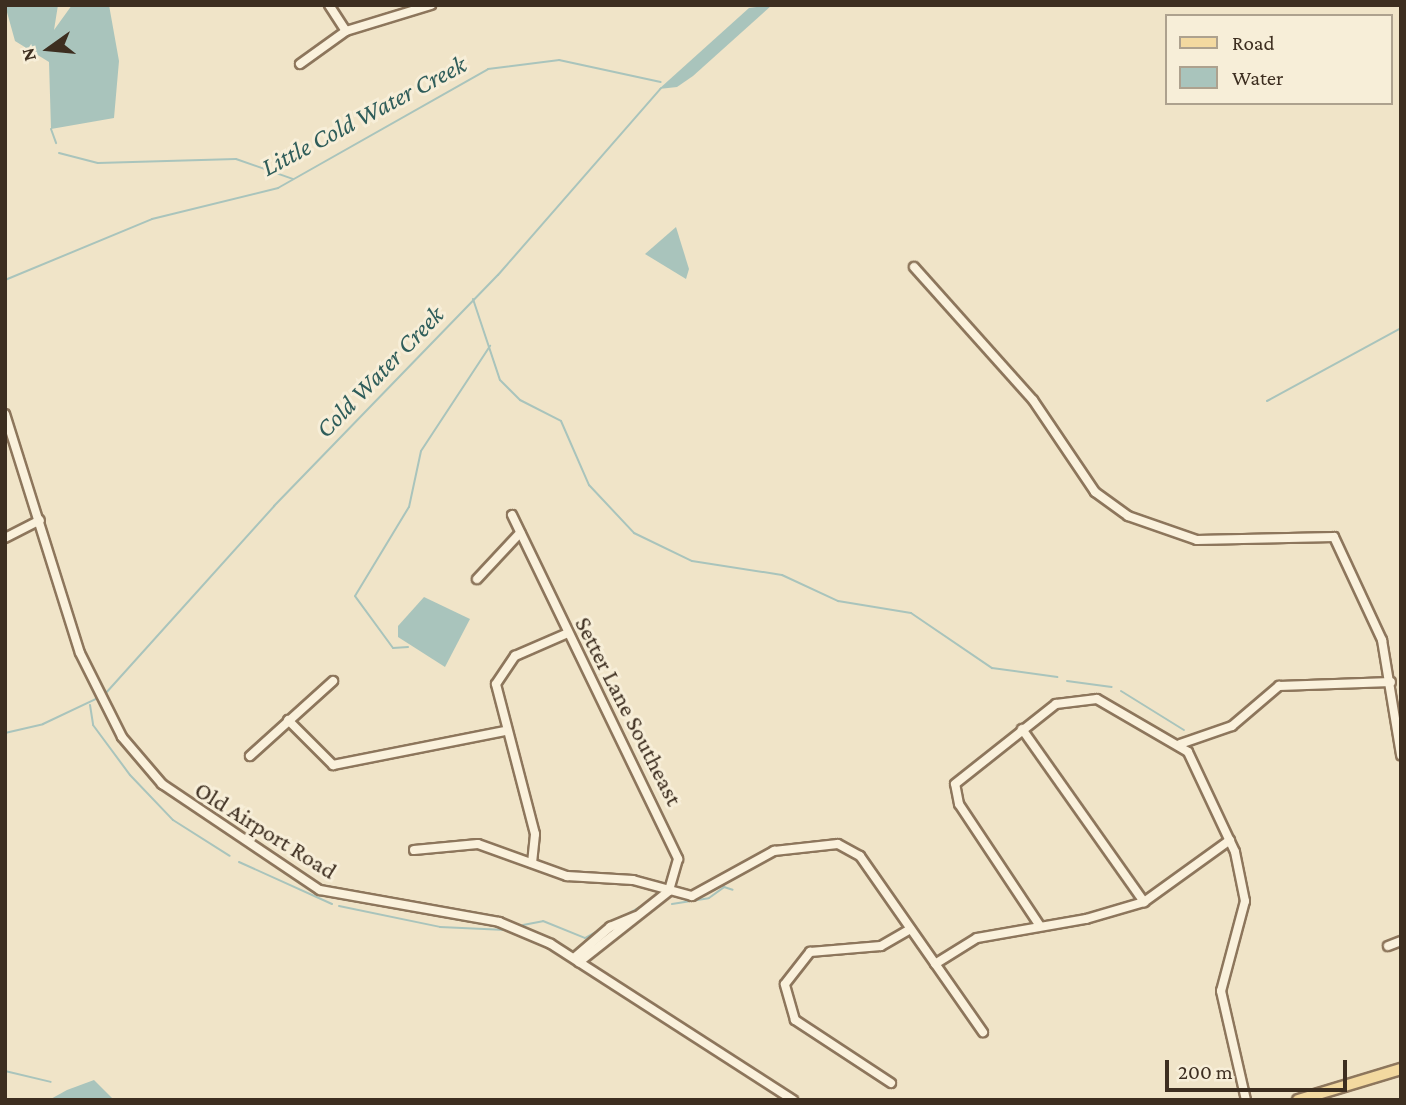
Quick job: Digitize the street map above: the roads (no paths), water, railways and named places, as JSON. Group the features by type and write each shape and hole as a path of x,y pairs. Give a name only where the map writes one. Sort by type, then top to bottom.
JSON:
{"main road":[{"path":"1298,1100 1320,1096 1401,1069"}],"street":[{"path":"329,5 346,32"},
{"path":"300,64 346,32 431,5"},
{"path":"914,267 1033,400 1095,492 1127,516 1197,540 1334,537 1376,624 1391,682 1401,755"},
{"name":"Old Airport Road","path":"5,415 96,690 136,757 180,799 320,890 499,922 576,960 793,1100"},
{"name":"Setter Lane Southeast","path":"512,515 568,633 674,841 678,859 669,891"},
{"path":"5,538 40,520"},
{"path":"477,579 520,533"},
{"path":"532,863 536,834 495,693 501,672 515,656 568,633"},
{"path":"250,756 333,681"},
{"path":"1180,744 1232,726 1279,687 1391,682"},
{"path":"1040,926 956,793 962,775 1061,701 1082,697 1104,702 1180,744 1230,840 1245,901 1221,991 1246,1100"},
{"path":"288,720 333,765 504,730"},
{"path":"1022,729 1144,902"},
{"path":"935,964 966,941 1144,902 1230,840"},
{"path":"414,850 478,844 580,879 633,880 669,891 698,895 766,853 838,844 860,856 982,1032"},
{"path":"576,960 610,927 639,916 669,891"},
{"path":"891,1083 795,1020 785,984 810,952 881,946 911,929"},
{"path":"1388,946 1401,941"}],"water":[{"path":"5,5 58,5 54,30 72,5 109,5 119,61 114,118 51,129 49,62 15,41"},
{"path":"772,5 693,76 677,87 659,89 749,8"},
{"path":"676,227 689,269 686,279 645,254"},
{"path":"424,597 470,619 445,667 398,637 398,626"},
{"path":"94,1080 114,1100 49,1100 67,1090"}],"waterway":[{"path":"663,5 713,5"},
{"name":"Little Cold Water Creek","path":"5,280 152,219 278,188 488,69 559,60 661,82"},
{"name":"Cold Water Creek","path":"105,694 274,506 498,275 661,88"},
{"path":"51,129 56,143"},
{"path":"59,153 98,163 236,159 293,179"},
{"path":"473,299 500,380 520,400 561,421 589,485 634,533 692,561 782,575 838,601 911,613 992,668 1057,677"},
{"path":"1267,401 1401,328"},
{"path":"408,647 393,648 355,596 409,507 421,451 490,346"},
{"path":"1067,681 1112,687"},
{"path":"1121,691 1184,730"},
{"name":"Cold Water Creek","path":"5,733 43,724 98,698"},
{"path":"90,705 93,725 130,775 173,820 230,856"},
{"path":"239,862 332,904"},
{"path":"672,904 709,898 724,887 733,890"},
{"path":"523,925 543,921 585,938 649,902"},
{"path":"339,906 440,927 506,930"},
{"path":"5,1071 51,1082"}]}
